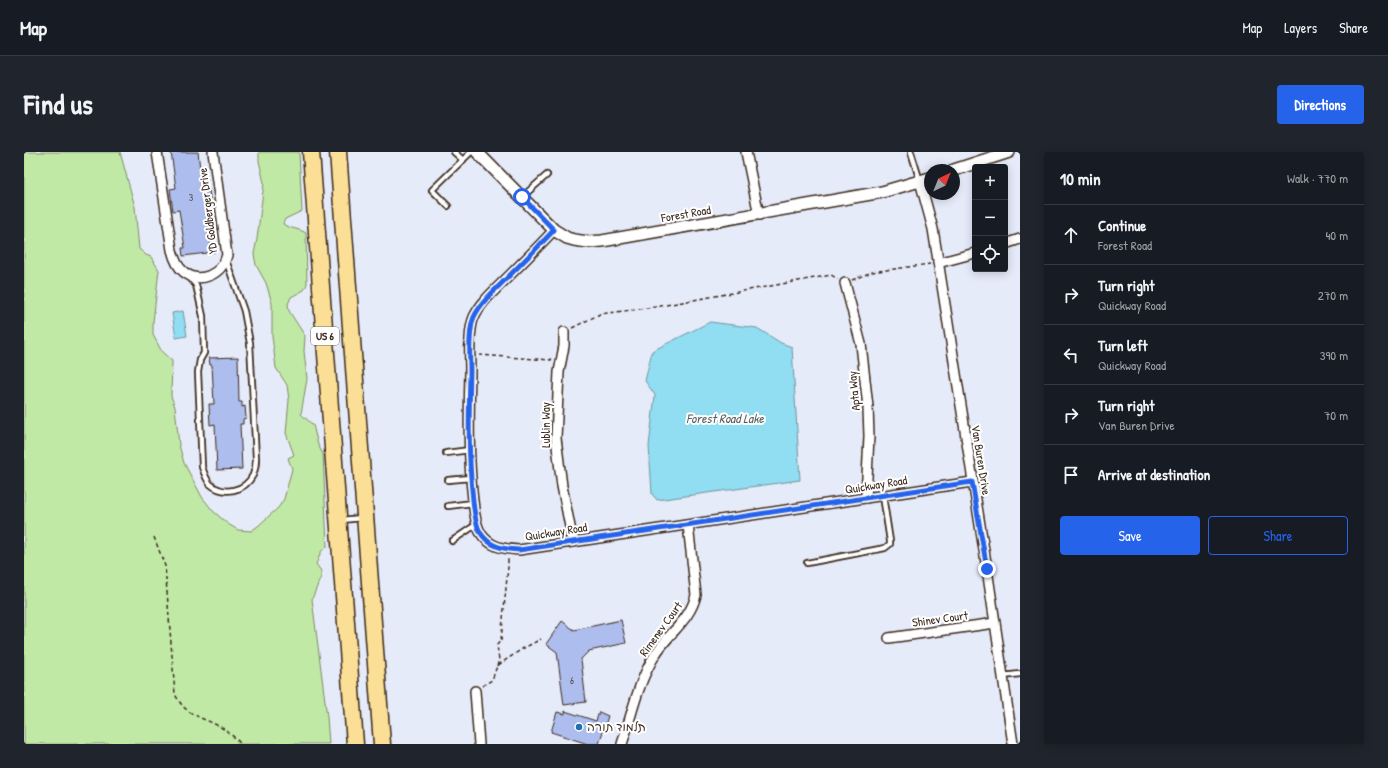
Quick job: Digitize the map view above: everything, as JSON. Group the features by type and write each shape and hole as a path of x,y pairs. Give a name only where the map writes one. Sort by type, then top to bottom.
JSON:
{"highway":[{"name":"US 6","path":"311,152 356,744"},
{"name":"US 6","path":"338,152 382,744"}],"street":[{"path":"157,152 172,250 182,270 188,274"},
{"name":"YD Goldberger Drive","path":"188,274 198,277 209,276 218,271 226,260 227,251 213,152"},
{"name":"Forest Road","path":"477,152 554,230 566,238 588,242 602,241 882,192 924,179"},
{"path":"746,152 759,214"},
{"path":"960,168 1009,152"},
{"name":"Van Buren Drive","path":"928,200 1013,744"},
{"name":"Quickway Road","path":"554,230 491,294 478,310 473,319 470,355 470,450 473,504 479,530 485,540 494,546 519,550 972,482"},
{"path":"1008,243 1020,239"},
{"path":"938,263 972,254"},
{"name":"Apta Way","path":"844,283 861,344 868,407 869,436 866,498"},
{"name":"Lublin Way","path":"564,332 564,346 559,372 556,438 562,486 573,542"},
{"name":"Rimenev Court","path":"622,744 645,673 656,654 688,615 694,604 696,595 688,525"},
{"name":"Shinev Court","path":"889,638 995,623"},
{"path":"475,691 478,744"}],"lane":[{"path":"454,152 463,160"},
{"path":"448,206 432,190 471,152"},
{"path":"911,152 924,177"},
{"path":"522,197 547,175"},
{"path":"188,274 196,285 203,316 204,353 200,360 198,372 202,467 204,476 209,483 216,488 225,491 234,490 242,487 249,481 253,475 256,459 250,343 244,311 226,260"},
{"path":"446,453 470,450"},
{"path":"448,480 471,478"},
{"path":"807,563 885,548 888,546 890,541 883,496"},
{"path":"448,506 473,504"},
{"path":"338,520 365,518"},
{"path":"452,540 477,524"},
{"path":"1003,676 1020,674"}],"path":[{"path":"564,332 600,314 655,307 831,275 844,283 872,272 938,263"},
{"path":"470,355 551,360 554,353"},
{"path":"154,537 165,566 175,694 179,703 190,713 221,727 241,744"},
{"path":"475,691 492,680 499,660 497,645 501,640 508,567 507,549"},
{"path":"497,666 522,649 541,639"}],"green space":[{"path":"24,152 120,152 135,207 139,249 151,257 159,270 153,335 162,352 172,361 171,396 175,407 179,445 184,463 202,497 213,511 228,524 238,530 251,531 278,508 284,499 292,469 288,458 294,455 286,433 289,400 287,385 276,368 272,336 272,303 266,283 256,265 254,254 264,183 259,161 259,152 299,152 302,211 285,219 283,224 306,233 307,284 304,290 291,297 288,304 289,311 305,336 304,351 307,379 301,414 313,425 318,445 323,454 327,547 321,552 316,564 321,571 321,577 312,599 329,744 24,744"}],"water":[{"path":"183,311 187,336 176,338 172,313"},
{"name":"Forest Road Lake","path":"710,322 757,328 781,343 792,347 800,480 657,500 652,494 649,446 655,395 645,381 652,351"}],"building":[{"path":"171,152 198,152 202,185 205,185 205,189 209,189 211,205 205,206 211,245 214,245 215,252 183,256 182,248 185,248 179,210 173,211 170,189 176,188"},
{"path":"238,357 239,402 242,402 242,407 245,406 246,418 243,419 243,424 240,424 242,469 217,470 215,424 210,425 209,404 214,404 212,365 210,365 209,358"},
{"path":"621,620 626,643 589,651 581,659 586,702 564,705 557,652 546,644 562,621 574,630"},
{"name":"תלמוד תורה","path":"565,711 596,721 599,712 608,716 599,744 588,744 551,732 557,712 565,714"}],"place":[{"name":"תלמוד תורה","path":"579,727"}],"route":[{"path":"522,197 554,230 491,294 478,310 473,319 471,335 469,426 471,485 474,515 479,530 485,540 494,546 519,550 972,482 987,569"}]}
